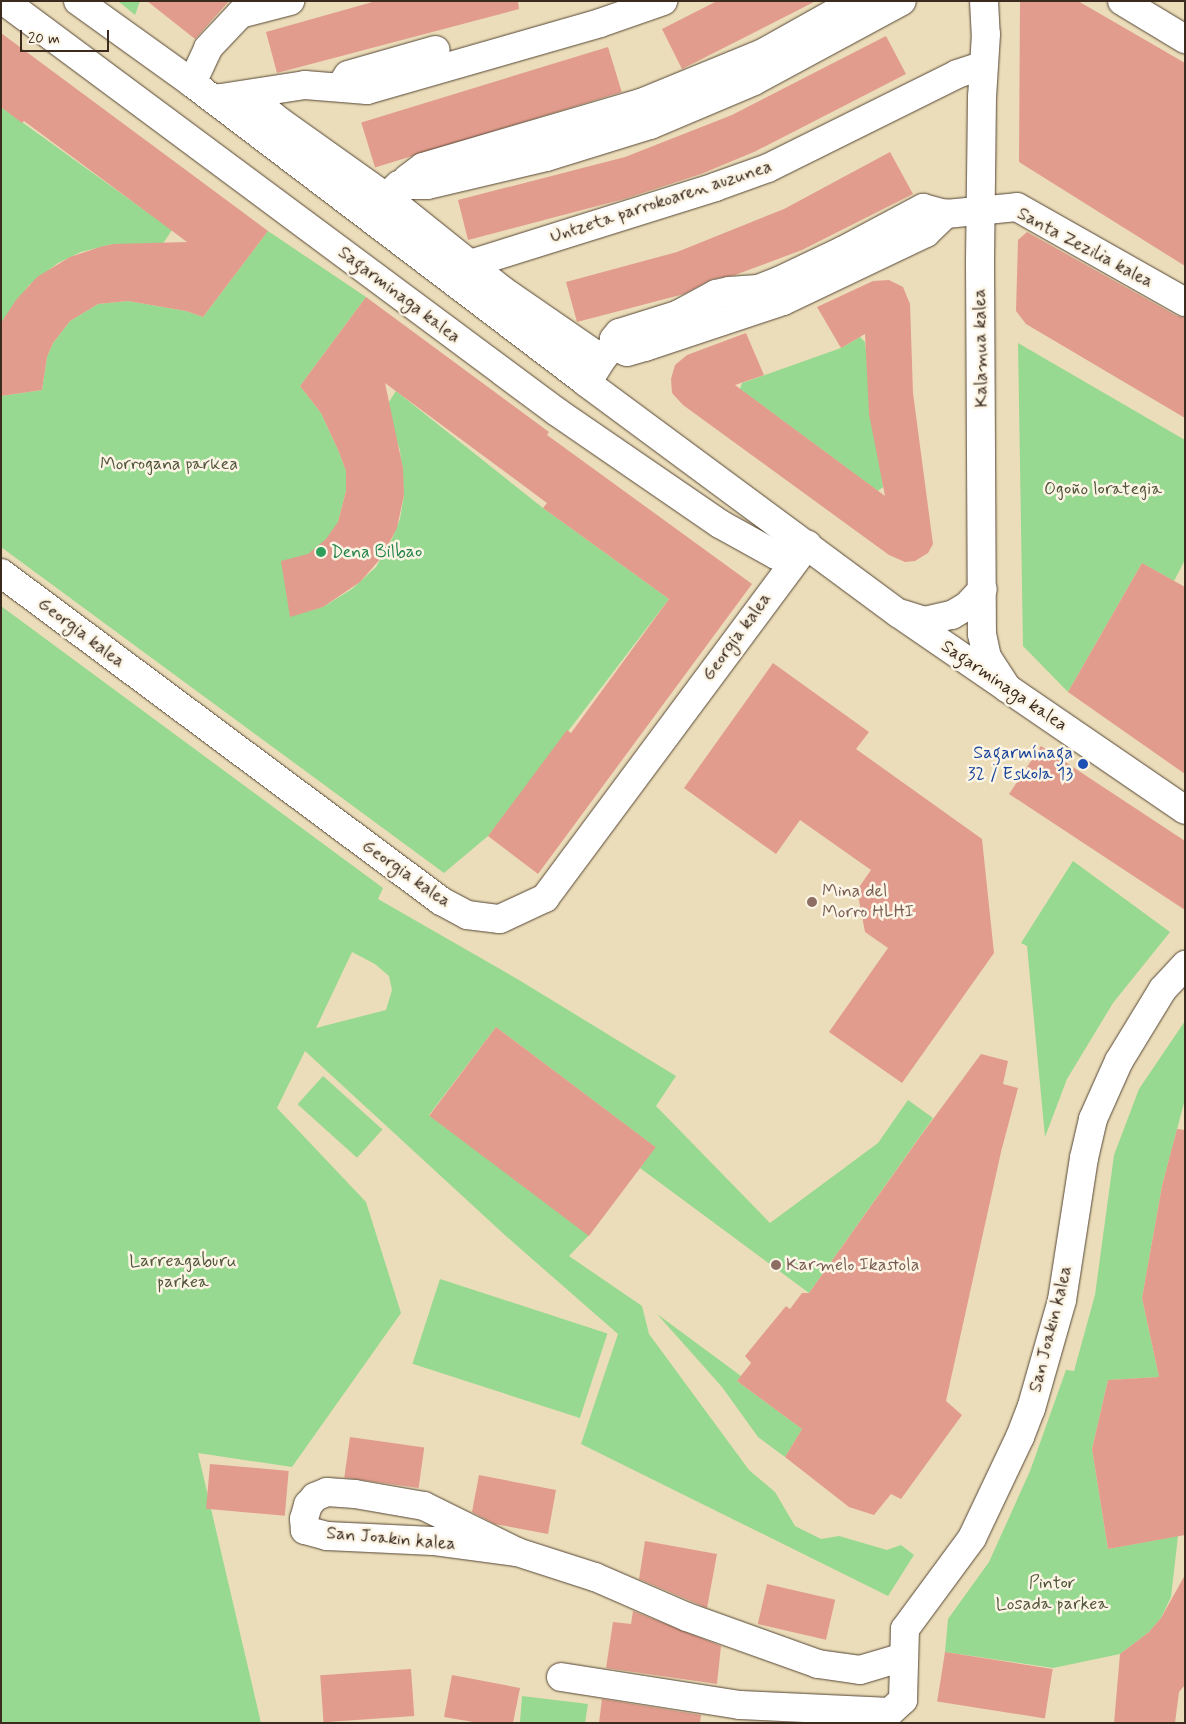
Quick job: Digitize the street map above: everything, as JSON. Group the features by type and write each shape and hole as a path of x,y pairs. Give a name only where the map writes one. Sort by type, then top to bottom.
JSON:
{"street":[{"name":"Sagarminaga kalea","path":"4,1 557,412 720,524 776,556 807,545"},
{"name":"Sagarminaga kalea","path":"78,1 197,71 233,97 587,383 898,613 1185,810"},
{"path":"197,71 208,48 240,14 290,1"},
{"path":"340,87 348,75 595,8 611,1"},
{"path":"233,97 305,85 366,90 600,22 664,1"},
{"path":"393,191 423,167 641,103 762,52 856,1"},
{"path":"393,191 546,157 650,125 754,82 902,1"},
{"name":"Kalamua kalea","path":"984,1 986,34 980,272 982,634 987,657 1007,688"},
{"path":"1122,1 1185,39"},
{"name":"Untzeta parrokoaren auzunea","path":"470,264 716,187 768,168 957,74 984,65"},
{"path":"233,97 279,121 393,191 470,264 502,290 607,353 627,352 645,347 783,301 926,233 946,214 982,209"},
{"name":"Santa Zezilia kalea","path":"982,209 1017,207 1185,302"},
{"path":"587,383 607,353"},
{"name":"Georgia kalea","path":"1,573 440,901 467,915 500,919 545,898 807,545"},
{"name":"Sagarminaga kalea","path":"898,613 925,620 952,615 967,606 983,589"},
{"name":"San Joakin kalea","path":"561,1677 740,1705 890,1712 903,1700 906,1629 972,1538 1020,1437 1031,1408 1062,1300 1084,1158 1093,1119 1119,1061 1163,989 1185,965"},
{"name":"San Joakin kalea","path":"517,1552 432,1541 327,1536 306,1530 304,1518 308,1505 315,1497 327,1492 354,1494 424,1506 517,1552 595,1577 686,1617 818,1664 860,1670 904,1657"}],"green space":[{"path":"118,1 140,1 135,15"},
{"path":"1,107 172,230 160,248 113,244 81,252 58,263 29,285 1,323"},
{"name":"Morrogana parkea","path":"268,231 366,297 300,386 321,413 339,452 346,471 346,491 338,522 290,616 323,607 352,589 376,567 392,539 400,519 404,495 400,450 385,408 396,391 543,508 669,599 488,836 444,873 1,547 1,396 42,390 47,357 53,343 70,321 98,304 128,301 186,311 203,317"},
{"path":"860,337 865,342 883,487 878,491 740,389 742,383 841,348"},
{"name":"Ogoño lorategia","path":"1018,343 1185,440 1185,560 1174,581 1142,563 1068,692 1023,646"},
{"name":"Larreagaburu parkea","path":"1,606 383,888 378,899 519,980 676,1076 656,1106 770,1223 878,1143 908,1100 933,1118 809,1293 640,1168 655,1147 496,1027 429,1115 589,1235 569,1256 642,1306 649,1334 749,1470 775,1492 795,1526 821,1539 839,1536 887,1550 901,1545 914,1555 888,1596 581,1444 618,1334 507,1237 305,1051 277,1108 366,1202 401,1313 292,1467 198,1453 261,1723 1,1723","holes":["352,952 375,964 389,976 392,990 386,1010 316,1028"]},
{"path":"1073,861 1170,932 1113,1003 1067,1079 1045,1137 1027,946 1021,943"},
{"name":"Pintor Losada parkea","path":"1185,1021 1185,1099 1162,1186 1142,1298 1159,1377 1108,1380 1092,1449 1108,1549 1178,1536 1171,1597 1161,1618 1149,1632 1120,1654 1053,1668 945,1652 948,1619 989,1562 1030,1471 1066,1370 1074,1371 1095,1295 1114,1155 1139,1089"},
{"path":"323,1076 382,1130 357,1158 298,1104"},
{"path":"440,1279 607,1333 580,1418 412,1364"},
{"path":"657,1314 741,1376 737,1381 802,1429 785,1457 758,1437 722,1387"},
{"path":"522,1696 588,1704 585,1723 520,1722"}],"building":[{"path":"147,1 229,1 195,39"},
{"path":"376,1 518,1 519,9 277,73 266,32"},
{"path":"717,1 816,1 682,69 662,29"},
{"path":"1020,1 1078,1 1185,63 1185,266 1019,162"},
{"path":"1,33 268,231 203,317 186,311 128,301 98,304 70,321 53,343 47,357 42,390 1,396 1,323 16,300 37,277 70,257 100,247 113,244 187,242 24,121 22,123 1,107"},
{"path":"886,36 906,74 754,152 701,174 624,199 468,240 458,200 625,157 732,115"},
{"path":"608,47 622,92 375,167 361,122"},
{"path":"890,152 913,194 802,250 735,275 712,279 684,294 577,322 566,282 677,252 784,209"},
{"path":"1027,232 1177,316 1185,318 1185,418 1026,324 1016,311 1018,240"},
{"path":"889,280 903,287 910,304 913,393 933,544 928,553 915,561 905,562 889,555 683,405 672,393 671,379 675,365 687,355 746,333 764,375 735,385 885,496 869,414 865,334 841,348 817,307 873,281"},
{"path":"366,297 549,432 547,435 752,584 538,874 488,836 567,730 571,733 669,599 543,508 547,503 385,383 403,468 404,495 397,528 382,557 360,582 323,607 290,617 281,561 308,554 326,539 338,522 346,491 346,471 339,452 321,413 300,386"},
{"path":"1142,563 1185,587 1185,774 1068,692"},
{"path":"773,663 869,732 856,749 982,839 994,953 902,1083 829,1032 888,948 865,932 857,890 871,870 800,820 776,854 684,788"},
{"path":"1041,746 1185,841 1185,910 1009,794"},
{"path":"496,1027 656,1147 589,1236 429,1116"},
{"path":"981,1054 1008,1061 1003,1084 1018,1088 1001,1152 946,1401 962,1415 901,1499 891,1494 874,1515 849,1507 785,1457 802,1429 737,1381 751,1363 745,1356 786,1306 790,1309 802,1293 809,1293"},
{"path":"1177,1129 1185,1130 1185,1535 1108,1549 1092,1449 1108,1380 1159,1377 1142,1298 1162,1186"},
{"path":"350,1437 424,1447 419,1488 344,1478"},
{"path":"210,1464 289,1471 285,1516 206,1509"},
{"path":"479,1475 556,1490 548,1534 495,1524 472,1512"},
{"path":"645,1541 717,1554 707,1608 639,1579"},
{"path":"1185,1575 1185,1685 1179,1692 1175,1723 1114,1723 1120,1654 1149,1632 1161,1618"},
{"path":"767,1584 835,1600 826,1640 758,1624"},
{"path":"633,1611 721,1646 717,1684 606,1668 613,1622 631,1624"},
{"path":"945,1652 1053,1669 1045,1718 937,1701"},
{"path":"411,1669 414,1716 324,1722 320,1675"},
{"path":"452,1675 520,1688 513,1723 479,1723 444,1717"},
{"path":"602,1699 701,1715 700,1723 599,1723"}],"place":[{"name":"Dena Bilbao","path":"321,552"},
{"name":"Sagarmínaga 32 / Eskola 13","path":"1083,764"},
{"name":"Mina del Morro HLHI","path":"812,902"},
{"name":"Karmelo Ikastola","path":"776,1265"}]}
